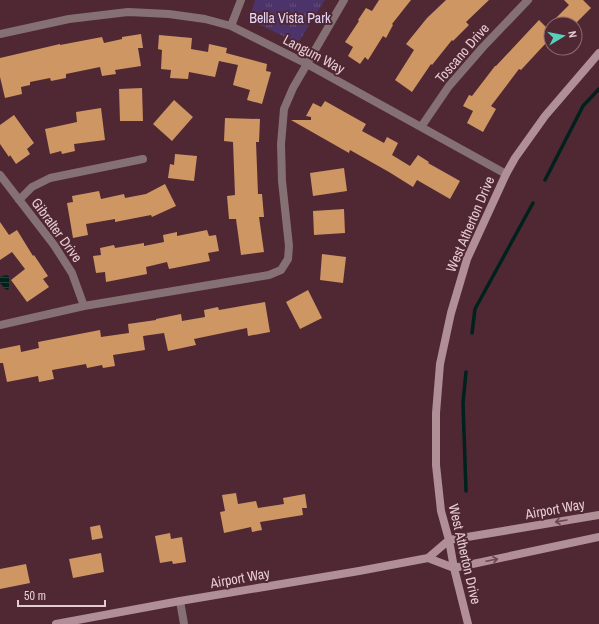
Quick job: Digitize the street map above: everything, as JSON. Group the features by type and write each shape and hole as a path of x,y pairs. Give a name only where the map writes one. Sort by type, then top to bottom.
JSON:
{"main road":[{"name":"West Atherton Drive","path":"468,624 441,511 436,466 436,413 440,364 451,313 467,259 506,174 515,158 545,116 599,53"},
{"name":"Airport Way","path":"56,624 428,558 449,540 599,515"},
{"path":"428,558 454,568 599,537"}],"street":[{"path":"231,26 241,0"},
{"path":"0,325 84,306 269,275 281,270 288,259 289,246 282,181 281,144 284,109 293,88 344,0"},
{"name":"Toscano Drive","path":"421,127 449,86 483,47 528,0"},
{"name":"Langum Way","path":"0,34 68,19 128,12 169,14 205,19 231,26 307,64 506,174"},
{"path":"19,200 32,187 50,178 143,159"},
{"name":"Gibralter Drive","path":"0,175 54,245 72,273 84,306"},
{"path":"180,601 184,624"}],"green space":[{"name":"Bella Vista Park","path":"255,0 325,0 298,43 249,20"}],"shaded area":[{"path":"6,275 9,276 8,290 5,289 0,283 0,277"}],"building":[{"path":"379,0 411,0 392,24 393,25 386,38 383,36 368,60 365,57 360,64 348,56 353,47 345,42 366,8 372,11"},
{"path":"446,0 489,0 466,22 469,25 453,41 452,40 432,65 431,64 412,92 395,80 414,50 406,44 427,18"},
{"path":"564,0 583,0 591,8 583,16 558,16 569,5"},
{"path":"539,20 543,24 543,46 521,70 519,69 491,106 496,109 483,132 467,123 473,111 463,106 469,95 472,96 495,66"},
{"path":"141,34 143,48 138,48 141,66 115,70 116,74 102,76 100,67 66,74 66,78 51,81 50,78 30,82 30,85 21,87 22,94 5,98 0,77 0,58 60,44 102,37 104,43 122,39 122,37"},
{"path":"159,35 192,38 191,49 208,52 209,44 227,48 226,53 267,64 266,71 271,72 262,104 247,100 250,90 233,85 238,65 219,61 215,77 189,72 188,79 170,78 171,70 161,69 162,50 158,49"},
{"path":"142,88 143,121 120,121 119,89"},
{"path":"174,100 193,117 172,141 153,124"},
{"path":"325,101 366,124 362,131 384,143 387,137 398,143 392,155 410,166 418,155 429,162 428,163 460,181 450,199 417,180 413,187 350,150 349,153 291,120 311,120 311,117 306,116 313,103 321,107"},
{"path":"101,108 105,140 74,144 75,151 62,154 61,151 50,154 45,129 77,122 76,112"},
{"path":"14,115 34,143 27,149 30,154 16,164 0,144 0,125"},
{"path":"225,118 260,119 259,142 256,142 258,194 262,194 264,217 259,217 264,252 241,255 236,219 229,219 227,196 235,195 233,142 224,141"},
{"path":"175,154 197,156 194,181 168,178 170,164 174,165"},
{"path":"344,168 347,191 313,196 310,173"},
{"path":"165,184 176,206 152,217 151,215 115,222 115,219 86,224 88,235 73,238 67,203 73,202 72,196 99,191 101,199 124,194 125,198 146,194"},
{"path":"344,209 345,233 314,235 313,211"},
{"path":"0,222 9,235 17,230 33,256 34,255 48,276 43,279 49,287 27,302 11,280 25,269 12,252 0,260"},
{"path":"207,230 209,236 216,235 219,251 208,253 210,261 169,269 167,262 146,267 147,274 106,282 105,272 96,273 93,256 101,255 100,248 114,245 115,248 144,243 144,246 164,242 163,235 177,232 177,236"},
{"path":"322,254 346,257 343,283 320,280"},
{"path":"308,290 322,318 300,329 286,302"},
{"path":"265,302 270,332 248,336 247,328 194,339 196,345 168,351 164,333 143,336 145,350 113,355 115,366 103,368 102,365 87,368 86,364 52,370 54,379 39,382 38,376 7,382 3,363 0,363 0,349 20,345 21,352 39,348 38,342 100,330 101,337 129,333 128,324 156,320 181,314 182,321 205,317 204,310 218,307 219,310"},
{"path":"236,493 238,504 256,501 258,508 284,504 283,498 305,494 307,508 302,508 303,515 260,522 262,530 252,532 251,527 224,533 220,512 225,511 222,495"},
{"path":"100,525 103,538 92,540 90,527"},
{"path":"170,533 171,539 182,537 186,562 173,564 172,561 160,563 155,536"},
{"path":"101,553 104,572 73,578 69,559"},
{"path":"26,564 30,583 0,589 0,569"}],"waterway":[{"path":"545,180 583,106 599,89"},
{"path":"472,333 475,309 533,203"},
{"path":"466,372 463,403 466,491"}]}
